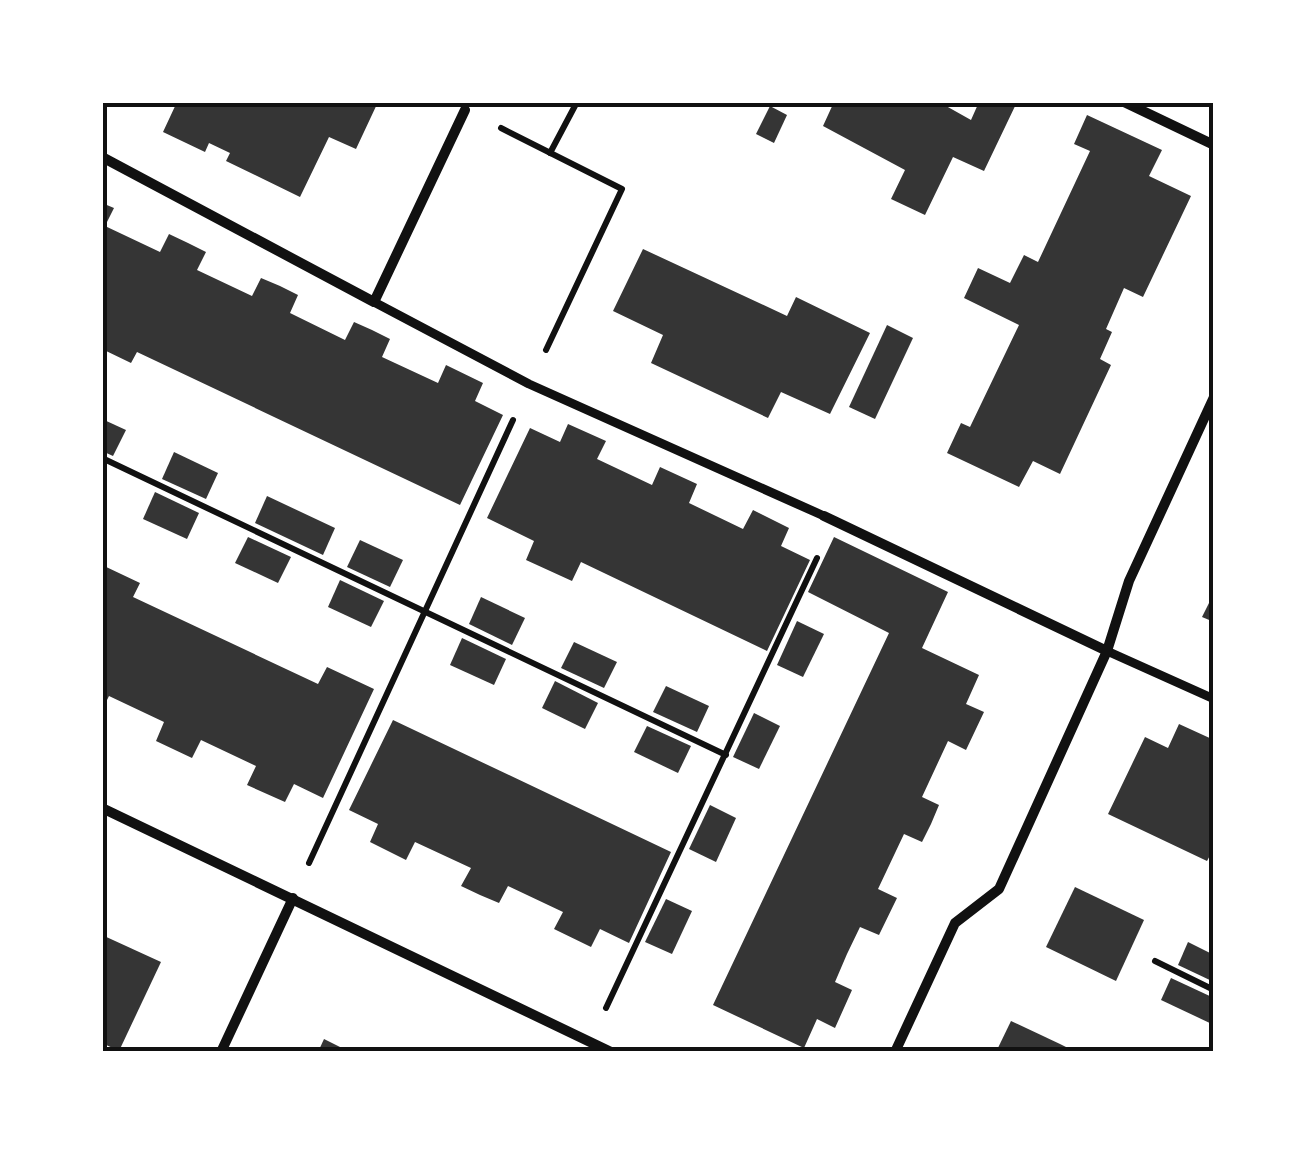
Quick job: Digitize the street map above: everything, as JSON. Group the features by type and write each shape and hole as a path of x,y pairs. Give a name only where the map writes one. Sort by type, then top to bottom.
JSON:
{"street":[{"path":"1124,102 1214,146"},
{"path":"374,302 464,110"},
{"path":"102,157 530,384 829,518 1214,700"},
{"path":"895,1052 955,923 999,889 1107,650 1128,580 1214,398"},
{"path":"102,808 612,1052"},
{"path":"220,1052 293,898"}],"path":[{"path":"550,153 577,102"},
{"path":"293,898 622,189 464,110"},
{"path":"102,458 726,754"},
{"path":"590,1041 726,754 829,518"},
{"path":"1154,961 1214,990"}],"building":[{"path":"177,102 378,102 356,149 329,137 300,197 226,161 230,153 209,143 205,152 163,132"},
{"path":"834,102 939,102 971,120 979,102 1017,102 984,171 953,157 925,215 891,199 905,170 823,126"},
{"path":"770,106 787,115 774,143 756,134"},
{"path":"1087,115 1162,150 1149,176 1191,196 1143,297 1124,288 1106,329 1112,332 1100,359 1111,365 1060,474 1033,461 1019,487 947,453 961,423 970,427 1019,325 964,298 978,268 1010,283 1024,255 1038,262 1090,151 1074,144"},
{"path":"102,203 114,208 105,226 160,252 169,234 188,243 206,252 197,270 252,296 261,278 280,286 298,295 290,313 345,340 354,322 390,339 382,357 438,383 446,365 483,383 475,401 503,415 460,505 137,352 131,363 102,349"},
{"path":"643,249 787,316 796,297 870,333 830,414 781,392 768,418 651,363 663,335 613,311"},
{"path":"887,325 913,338 875,419 849,407"},
{"path":"102,419 126,430 113,456 102,451"},
{"path":"568,424 606,441 597,459 652,485 660,467 697,484 689,503 743,529 753,510 789,528 781,546 810,560 767,651 581,562 572,581 526,560 534,541 487,518 530,428 560,442"},
{"path":"174,452 218,473 206,499 162,479"},
{"path":"155,492 199,513 187,539 143,519"},
{"path":"267,496 335,528 323,555 255,523"},
{"path":"248,537 291,557 278,583 235,563"},
{"path":"834,537 948,592 922,648 979,675 966,704 984,712 966,750 948,741 922,797 939,805 931,824 922,842 904,834 878,889 897,898 879,935 860,927 835,982 852,990 835,1028 817,1019 804,1048 713,1005 889,633 808,592"},
{"path":"360,540 403,560 390,587 347,567"},
{"path":"102,565 140,583 133,597 318,684 327,667 374,689 323,798 294,784 285,802 247,785 256,766 201,740 192,758 156,741 164,722 109,696 102,710"},
{"path":"340,580 384,601 371,627 328,607"},
{"path":"1214,593 1214,622 1202,617"},
{"path":"481,597 525,618 512,645 469,624"},
{"path":"797,621 824,634 803,677 777,665"},
{"path":"462,638 506,659 494,685 450,665"},
{"path":"574,642 617,662 604,688 561,668"},
{"path":"555,681 598,703 585,729 542,708"},
{"path":"666,686 709,706 697,732 653,712"},
{"path":"754,713 780,726 759,769 733,757"},
{"path":"393,720 671,852 629,943 600,929 591,947 554,929 563,912 508,886 499,903 461,886 471,868 415,842 406,860 370,842 378,824 349,810"},
{"path":"1179,724 1214,740 1214,848 1207,861 1108,814 1145,737 1168,748"},
{"path":"647,726 691,746 678,773 634,752"},
{"path":"710,805 736,818 716,862 689,849"},
{"path":"1075,887 1144,920 1116,981 1046,947"},
{"path":"666,899 692,911 672,954 645,942"},
{"path":"102,935 161,962 119,1051 102,1043"},
{"path":"1188,942 1214,955 1214,982 1178,965"},
{"path":"1171,978 1214,998 1214,1025 1161,1000"},
{"path":"1011,1021 1060,1044 1076,1052 996,1052"},
{"path":"324,1039 350,1052 318,1052"}]}
